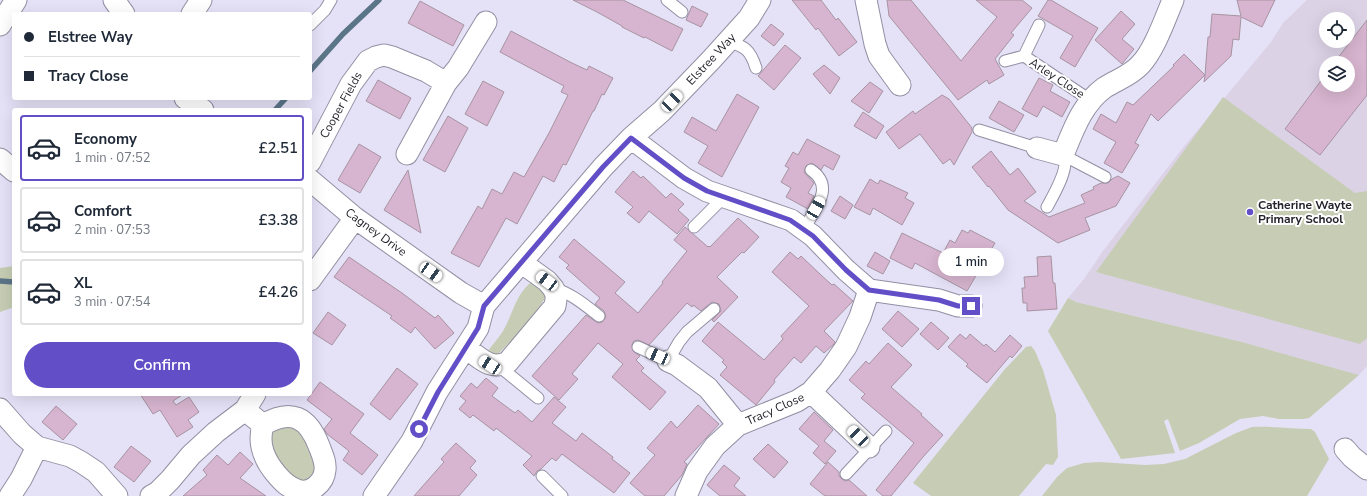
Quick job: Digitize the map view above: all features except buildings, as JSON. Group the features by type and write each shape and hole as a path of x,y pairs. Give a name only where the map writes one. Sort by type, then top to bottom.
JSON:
{"street":[{"path":"0,25 16,0"},
{"path":"114,0 123,12"},
{"path":"193,12 201,0"},
{"name":"Elstree Way","path":"374,496 412,441 438,392 478,328 484,306 603,167 631,138 662,111 728,41 749,18 760,0"},
{"path":"866,0 879,56 900,85"},
{"name":"Arley Close","path":"1063,155 1081,114 1090,100 1104,88 1134,70 1141,64 1156,39 1173,0"},
{"path":"407,154 446,83 458,68 486,22"},
{"name":"Cooper Fields","path":"312,158 351,84 361,68 368,61 376,57 392,57 426,71 446,83"},
{"path":"188,100 200,108"},
{"path":"631,138 684,178 707,191 790,220 804,229 828,250 846,270 869,290 939,300 958,306 971,306"},
{"path":"1037,148 1063,155"},
{"path":"0,159 12,169"},
{"name":"Cagney Drive","path":"312,182 355,218 461,293 484,306"},
{"path":"312,277 355,218"},
{"path":"466,348 490,365 499,366 508,362 555,306 556,294 553,288 547,281 522,263"},
{"name":"Tracy Close","path":"686,496 697,471 710,452 738,425 797,401 811,392 830,370 846,347 860,317 869,290"},
{"name":"Tracy Close","path":"668,361 677,365 708,388 738,425"},
{"name":"Tracy Close","path":"811,392 870,447"},
{"path":"151,496 162,488 191,455 250,402 263,425"},
{"path":"0,409 22,434 36,447 70,456 81,462 96,472 117,496"},
{"path":"10,496 21,479 36,447"},
{"path":"1345,449 1352,457 1367,469"}],"lane":[{"path":"312,23 322,14 331,0"},
{"path":"668,0 682,12"},
{"path":"1006,61 1024,56 1039,25"},
{"path":"728,41 743,46 748,50 753,58 756,68"},
{"name":"Arley Close","path":"1024,56 1090,100"},
{"path":"979,130 1037,148"},
{"path":"1063,155 1105,177"},
{"path":"1046,207 1065,167 1065,158 1063,155"},
{"path":"804,229 822,198 823,190 822,182 811,170"},
{"path":"694,227 724,197"},
{"path":"553,288 570,294 600,316"},
{"path":"638,347 668,361 679,342 687,332 714,309"},
{"path":"499,366 538,398"},
{"path":"846,474 886,431"},
{"path":"542,476 562,496"}],"shaded area":[{"name":"Catherine Wayte Primary School","path":"1307,0 1367,0 1367,366 1359,375 1242,342 1076,302 1068,298 1182,149 1271,42 1283,23"}],"green space":[{"path":"1223,97 1355,193 1367,191 1367,338 1360,344 1096,272"},
{"path":"12,266 12,308 0,312 0,268"},
{"path":"534,280 546,297 526,326 496,356 487,352 503,331 519,297"},
{"path":"1068,298 1076,302 1242,342 1359,375 1309,418 1279,419 1263,416 1240,419 1199,443 1180,451 1168,419 1164,421 1175,453 1121,459 1048,331"},
{"path":"1031,346 1035,351 1043,370 1056,415 1058,457 1053,465 1046,464 1019,496 931,496 913,483 1005,369 1026,347"},
{"path":"276,427 294,427 301,431 314,453 315,478 296,485 270,452 270,431"},
{"path":"1252,427 1311,429 1315,432 1329,459 1307,496 1042,496 1057,477 1067,468 1084,463 1099,462 1145,465 1164,464 1185,459 1236,433"}],"waterway":[{"path":"312,69 343,34 379,0"},
{"path":"277,108 284,100"},
{"path":"0,281 12,282"}],"place":[{"name":"Catherine Wayte Primary School","path":"1250,212"}],"route":[{"path":"419,429 438,392 478,328 484,306 603,167 631,138 684,178 707,191 790,220 813,236 857,281 869,290 939,300 958,306 971,306"}]}
